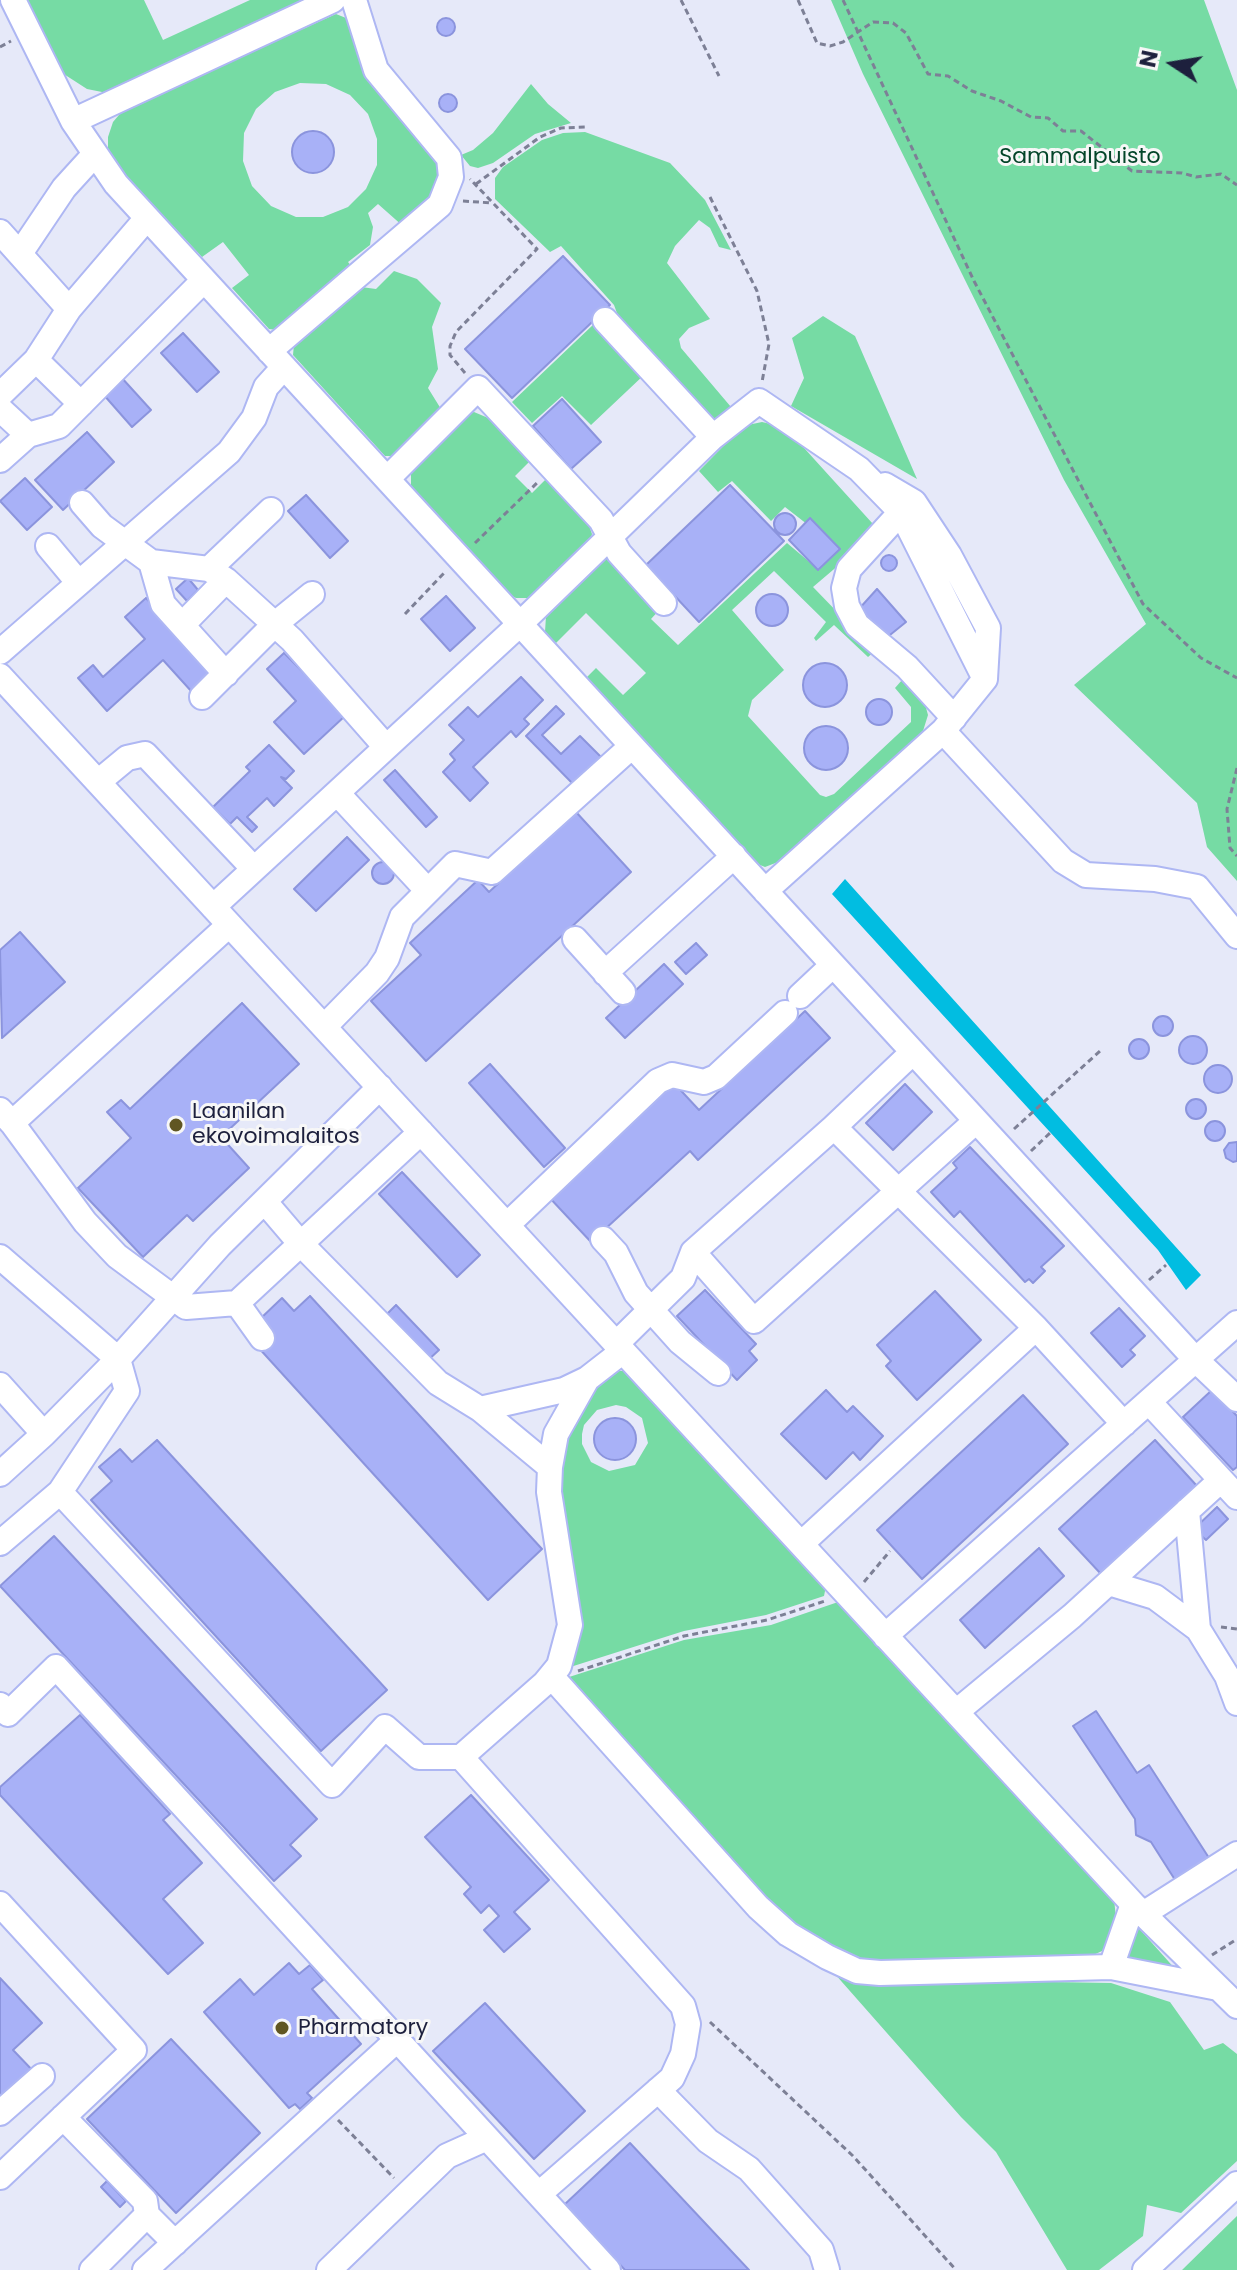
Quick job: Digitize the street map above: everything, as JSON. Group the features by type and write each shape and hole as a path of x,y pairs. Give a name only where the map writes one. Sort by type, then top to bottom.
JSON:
{"lane":[{"path":"13,0 73,121 95,154 147,218 1196,1360 1237,1399"},
{"path":"73,121 333,0"},
{"path":"0,652 229,452 254,418 277,359 440,205 451,177 449,158 376,70 354,0"},
{"path":"21,252 64,188 95,154"},
{"path":"0,395 36,360 69,309 147,218"},
{"path":"0,232 69,309"},
{"path":"0,460 28,435 59,426 204,280"},
{"path":"605,320 713,437"},
{"path":"36,360 81,404"},
{"path":"387,479 478,388 601,520 619,553 664,603"},
{"path":"421,1132 237,1303 186,1307 117,1256 85,1222 6,1116 221,916 254,869 520,624 713,437 759,401 914,502 949,555 988,628 985,679 948,725 765,891"},
{"path":"0,409 28,435"},
{"path":"859,469 901,512 985,679"},
{"path":"82,503 102,526 151,562 218,575 275,624 386,747"},
{"path":"182,625 271,510"},
{"path":"901,512 849,569 844,588 847,606 857,625 907,667 948,725 1063,861 1086,875 1155,879 1197,887 1237,936"},
{"path":"48,546 78,582"},
{"path":"151,562 163,604 226,674"},
{"path":"202,697 275,624 312,594"},
{"path":"0,676 9,702 98,782 1138,1909 1237,2006"},
{"path":"324,1027 377,973 387,958 402,917 455,864 492,872 632,746"},
{"path":"98,782 127,758 145,754 254,869"},
{"path":"337,793 428,891"},
{"path":"605,973 734,856"},
{"path":"575,939 623,992"},
{"path":"507,1225 658,1081 672,1075 704,1082 716,1077 833,965"},
{"path":"60,1492 332,1785 385,1727 419,1757 461,1757 559,1666 570,1625 549,1492 550,1467 556,1434 587,1379 683,1278 693,1252 913,1052"},
{"path":"0,1474 118,1359 172,1297 380,1087"},
{"path":"693,1252 754,1321 976,1121"},
{"path":"834,1127 1036,1328 1124,1424"},
{"path":"265,1202 300,1243 438,1383 480,1409 550,1467"},
{"path":"603,1239 616,1253 636,1293 680,1342 718,1373"},
{"path":"0,1257 118,1359 127,1391 60,1492 0,1543"},
{"path":"237,1303 262,1338"},
{"path":"885,1636 1237,1323"},
{"path":"801,1544 1036,1328"},
{"path":"480,1409 564,1390 587,1379"},
{"path":"0,1385 44,1434"},
{"path":"956,1712 1109,1583 1187,1511 1229,1488 1149,1402"},
{"path":"1187,1511 1198,1629"},
{"path":"1109,1583 1155,1597 1198,1629 1227,1676 1237,1703"},
{"path":"3,1714 56,1667 608,2270"},
{"path":"551,1676 758,1907 788,1934 827,1957 857,1971 880,1973 1111,1967 1218,1988"},
{"path":"461,1757 683,2006 688,2024 683,2054 672,2078 539,2194"},
{"path":"1111,1967 1138,1909 1237,1854"},
{"path":"0,1904 134,2050 0,2177"},
{"path":"145,2270 397,2040"},
{"path":"0,2113 42,2076"},
{"path":"658,2090 708,2141 749,2169 821,2250 827,2270"},
{"path":"63,2117 145,2201 147,2215 175,2243"},
{"path":"346,2264 409,2193 447,2156 487,2138"},
{"path":"1145,2270 1237,2184"},
{"path":"92,2270 147,2215"}],"path":[{"path":"681,0 719,76"},
{"path":"798,0 817,43 830,46 843,42 873,22 893,23 906,33 928,74 948,76 972,91 1001,101 1031,117 1048,118 1063,131 1081,131 1132,171 1182,173 1196,177 1221,174 1237,185"},
{"path":"843,0 974,281 1143,604 1201,658 1237,678"},
{"path":"476,184 540,137 561,128 586,127"},
{"path":"449,158 537,249 456,332 450,346 450,355 478,388"},
{"path":"710,197 757,291 769,344 759,401"},
{"path":"440,205 462,201 494,203"},
{"path":"405,614 552,468"},
{"path":"1237,768 1227,809 1230,848 1237,856"},
{"path":"1020,1124 1100,1051"},
{"path":"1017,1164 1050,1133"},
{"path":"551,1676 581,1670 684,1636 767,1620 847,1594 862,1584 890,1551"},
{"path":"683,2006 721,2031 823,2126 956,2270"},
{"path":"325,2106 409,2193"}],"green space":[{"path":"26,0 144,0 163,40 250,0 311,0 112,94 87,89 56,69"},
{"name":"Sammalpuisto","path":"831,0 1204,0 1237,90 1237,881 1207,847 1197,803 1074,685 1146,624 1064,480 863,74"},
{"path":"336,14 351,20 437,151 442,172 431,201 404,227 378,204 368,213 373,227 370,245 348,262 355,271 277,330 269,329 232,288 249,275 223,242 202,257 124,174 108,152 108,137 113,122 124,109","holes":["300,83 326,84 350,95 368,114 377,139 377,165 366,189 348,207 323,217 296,217 271,206 252,186 243,161 244,133 256,109 275,92"]},
{"path":"531,84 548,104 571,123 535,134 493,163 478,168 470,166 461,155 473,150 493,133"},
{"path":"585,132 670,163 705,200 731,250 719,247 710,228 699,220 675,246 667,263 710,319 689,328 679,339 681,348 731,407 716,423 621,324 614,305 561,246 550,252 495,199 495,178 503,167 542,140 563,133"},
{"path":"394,271 417,279 441,303 432,327 438,369 428,388 441,409 395,456 385,456 293,355 294,344 361,287 376,289"},
{"path":"823,316 855,336 917,479 791,406 804,378 792,338"},
{"path":"595,323 645,374 591,425 562,396 532,423 512,402"},
{"path":"474,412 493,420 529,462 515,476 532,493 546,479 589,525 592,534 590,541 529,598 516,598 506,593 411,486 411,468 463,415"},
{"path":"762,422 775,425 795,438 873,524 867,541 813,587 875,651 868,657 834,625 816,641 814,638 826,622 774,571 732,610 784,670 752,700 748,716 820,795 826,797 834,794 911,722 911,707 895,688 902,680 925,704 928,715 923,731 791,857 765,867 755,863 586,678 596,668 623,695 646,673 586,613 556,643 545,632 546,616 560,598 609,550 663,606 651,619 678,645 787,543 819,570 839,549 785,507 771,521 732,481 718,492 699,471 743,426"},
{"path":"615,1371 624,1371 638,1382 826,1586 824,1596 766,1615 684,1631 564,1669 554,1467 589,1388","holes":["616,1405 626,1407 642,1418 648,1443 635,1465 609,1471 591,1462 582,1444 584,1425 597,1410"]},
{"path":"841,1601 1114,1899 1116,1918 1109,1945 1102,1951 1087,1958 880,1968 789,1930 566,1678 684,1640 771,1625"},
{"path":"1136,1925 1177,1971 1123,1956"},
{"path":"827,1965 875,1979 1111,1983 1170,2002 1204,2050 1223,2043 1237,2054 1237,2161 1181,2213 1147,2205 1143,2236 1099,2270 1067,2270 996,2152 961,2117"},
{"path":"1237,2216 1237,2270 1182,2270"}],"water":[{"path":"845,879 1201,1275 1186,1290 1158,1250 832,894"}],"building":[{"path":"442,18 450,18 455,27 453,34 442,36 437,31 437,23"},
{"path":"448,94 457,103 448,112 439,103"},
{"path":"313,131 328,137 334,152 328,167 313,173 298,167 292,152 298,137"},
{"path":"563,256 610,305 512,398 465,349"},
{"path":"183,333 219,372 197,392 161,353"},
{"path":"121,377 151,410 132,427 103,394"},
{"path":"562,399 601,442 571,469 533,426"},
{"path":"87,432 114,462 63,510 35,480"},
{"path":"25,478 52,507 27,530 0,501"},
{"path":"730,485 784,541 699,622 646,565"},
{"path":"306,495 348,541 330,558 288,511"},
{"path":"785,513 793,516 796,524 793,532 785,535 777,532 774,524 777,516"},
{"path":"810,518 840,549 818,570 789,540"},
{"path":"886,555 892,555 897,563 895,569 886,571 881,566 881,560"},
{"path":"188,578 198,590 187,601 176,589"},
{"path":"877,589 906,622 885,639 858,610"},
{"path":"772,594 783,599 788,610 783,621 772,626 761,621 756,610 761,599"},
{"path":"446,596 475,628 450,651 421,619"},
{"path":"146,598 213,673 192,692 163,660 107,711 78,678 93,665 103,677 145,639 125,617"},
{"path":"284,653 346,715 304,754 274,722 296,701 267,669"},
{"path":"825,663 840,670 847,685 840,700 825,707 810,700 803,685 810,670"},
{"path":"521,677 543,700 524,719 529,724 516,737 511,731 473,767 488,783 470,801 443,772 455,760 450,754 464,740 449,725 468,707 478,717"},
{"path":"879,699 888,703 892,712 888,721 879,725 870,721 866,712 870,703"},
{"path":"556,706 564,714 542,735 561,754 580,736 602,758 574,785 526,736"},
{"path":"826,726 842,732 848,748 842,764 826,770 810,764 804,748 810,732"},
{"path":"269,745 294,771 286,779 281,777 292,788 274,806 267,798 247,817 257,827 252,832 237,817 230,824 213,807 250,771 246,767"},
{"path":"395,770 437,817 426,827 384,780"},
{"path":"576,812 631,872 426,1061 371,1001 421,955 410,943 478,880 489,892"},
{"path":"347,837 369,860 316,911 294,889"},
{"path":"383,862 391,865 394,873 391,881 383,884 375,881 372,873 375,865"},
{"path":"20,932 65,982 2,1038 0,950"},
{"path":"696,943 707,955 686,974 675,962"},
{"path":"664,964 683,984 625,1038 606,1018"},
{"name":"Laanilan ekovoimalaitos","path":"242,1003 299,1064 221,1137 249,1168 193,1221 187,1215 143,1257 78,1188 131,1138 107,1112 121,1100 130,1109"},
{"path":"805,1011 830,1038 698,1160 690,1151 591,1242 548,1196 672,1081 699,1110"},
{"path":"1163,1016 1170,1019 1173,1026 1170,1033 1163,1036 1156,1033 1153,1026 1156,1019"},
{"path":"1193,1036 1203,1040 1207,1050 1203,1060 1193,1064 1183,1060 1179,1050 1183,1040"},
{"path":"1139,1039 1146,1042 1149,1049 1146,1056 1139,1059 1132,1056 1129,1049 1132,1042"},
{"path":"490,1064 565,1148 544,1167 469,1083"},
{"path":"1218,1065 1228,1069 1232,1079 1228,1089 1218,1093 1208,1089 1204,1079 1208,1069"},
{"path":"905,1084 932,1112 893,1150 866,1123"},
{"path":"1196,1099 1203,1102 1206,1109 1203,1116 1196,1119 1189,1116 1186,1109 1189,1102"},
{"path":"1215,1121 1222,1124 1225,1131 1222,1138 1215,1141 1208,1138 1205,1131 1208,1124"},
{"path":"1237,1142 1237,1161 1233,1162 1226,1158 1224,1150 1229,1143"},
{"path":"970,1147 1064,1246 1041,1267 1045,1271 1033,1283 1029,1279 1025,1282 960,1211 954,1217 931,1192 957,1168 953,1163"},
{"path":"402,1172 480,1255 457,1277 379,1194"},
{"path":"705,1290 756,1344 749,1351 757,1360 737,1380 677,1316"},
{"path":"935,1291 981,1340 917,1400 886,1366 891,1361 877,1345"},
{"path":"310,1296 542,1549 488,1600 257,1346 259,1320 282,1298 294,1311"},
{"path":"396,1305 439,1350 426,1362 383,1318"},
{"path":"1119,1308 1145,1336 1130,1350 1135,1355 1122,1367 1091,1333"},
{"path":"826,1390 847,1412 853,1406 883,1436 860,1460 853,1452 826,1479 781,1434"},
{"path":"1212,1390 1237,1416 1237,1467 1233,1470 1183,1417"},
{"path":"1023,1395 1068,1444 922,1579 877,1530"},
{"path":"615,1418 630,1424 636,1439 630,1454 615,1460 600,1454 594,1439 600,1424"},
{"path":"157,1440 387,1690 321,1751 91,1500 112,1481 99,1467 120,1449 132,1462"},
{"path":"1155,1440 1197,1486 1101,1574 1059,1529"},
{"path":"1217,1507 1228,1519 1206,1540 1194,1529"},
{"path":"54,1536 317,1819 290,1845 301,1856 274,1881 0,1586"},
{"path":"1039,1548 1064,1576 985,1648 960,1620"},
{"path":"1096,1711 1137,1773 1149,1765 1211,1861 1177,1883 1151,1842 1136,1835 1135,1819 1073,1726"},
{"path":"80,1715 170,1814 163,1820 202,1863 163,1899 203,1943 168,1974 0,1795 0,1787"},
{"path":"471,1795 549,1880 514,1912 530,1929 504,1952 484,1930 499,1916 489,1905 481,1913 464,1894 471,1887 425,1837"},
{"name":"Pharmatory","path":"289,1963 299,1974 310,1965 323,1980 312,1989 361,2044 307,2093 312,2098 300,2109 295,2104 289,2108 204,2012 240,1979 254,1995"},
{"path":"0,1978 42,2023 13,2050 36,2074 6,2102 0,2095"},
{"path":"485,2003 585,2111 534,2159 433,2051"},
{"path":"171,2039 260,2133 176,2213 87,2119"},
{"path":"630,2143 749,2270 625,2270 564,2205"},
{"path":"107,2181 126,2201 120,2207 101,2187"}],"place":[{"name":"Laanilan ekovoimalaitos","path":"176,1125"},
{"name":"Pharmatory","path":"282,2028"}]}
